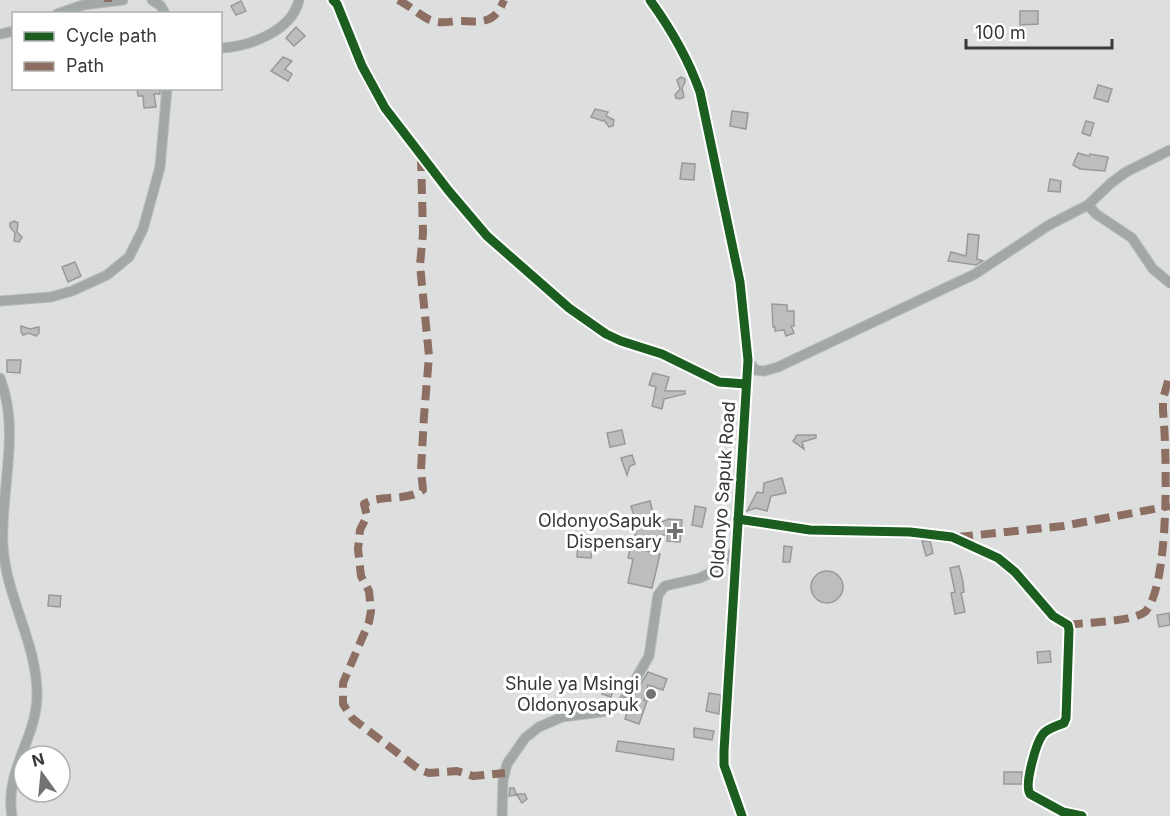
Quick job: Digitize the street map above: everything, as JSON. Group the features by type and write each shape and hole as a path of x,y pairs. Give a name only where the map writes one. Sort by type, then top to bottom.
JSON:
{"street":[{"path":"63,12 83,5 123,0"},
{"path":"152,0 161,6 164,12"},
{"path":"222,48 239,46 266,36 287,20 297,8 299,0"},
{"path":"333,0 337,4 362,66 385,108 448,190 487,236 569,308 606,334 662,354 719,382 746,384"},
{"name":"Oldonyo Sapuk Road","path":"650,0 675,36 700,92 740,282 748,360 728,665 724,765 742,816"},
{"path":"0,301 51,297 72,291 107,275 129,257 143,229 160,167 166,90"},
{"path":"748,360 755,370 764,371 778,367 975,274 1023,241 1088,205 1120,176 1170,150"},
{"path":"1088,205 1096,214 1132,238 1153,269 1170,283"},
{"path":"0,378 9,405 10,430 3,544 12,592 36,676 37,698 34,719 11,785 9,800 12,816"},
{"path":"738,519 810,530 910,532 952,537 998,558 1015,572 1053,616 1068,625 1069,630 1066,718 1064,723 1049,729 1041,737 1027,789 1030,794 1063,812 1082,816"},
{"path":"502,816 503,780 507,764 525,738 539,727 562,717 609,711 622,704 649,656 661,590 671,584 700,578 711,573 736,550"}],"building":[{"path":"241,1 246,11 236,15 231,6"},
{"path":"1020,11 1038,11 1038,24 1020,25"},
{"path":"296,27 305,36 294,46 286,38"},
{"path":"283,57 292,61 285,69 292,74 288,81 271,71"},
{"path":"681,77 685,79 685,82 682,88 684,97 680,99 675,95 680,89 677,80"},
{"path":"1098,85 1112,89 1108,102 1094,98"},
{"path":"137,90 160,90 160,94 154,94 156,107 144,108 143,96 138,96"},
{"path":"595,109 608,112 606,116 614,120 613,126 609,127 604,120 591,117"},
{"path":"732,111 748,113 746,129 730,126"},
{"path":"1086,121 1094,123 1090,136 1082,133"},
{"path":"1078,153 1108,157 1105,171 1080,169 1073,165"},
{"path":"682,163 695,164 694,180 680,179"},
{"path":"1050,179 1061,181 1060,192 1048,191"},
{"path":"14,221 18,223 17,232 22,237 19,242 14,241 15,233 10,227 10,223"},
{"path":"968,234 979,235 977,259 983,261 976,265 948,261 951,252 966,256"},
{"path":"75,262 81,276 68,282 62,267"},
{"path":"772,304 787,305 787,311 794,311 794,326 791,326 794,333 786,336 784,330 775,331"},
{"path":"21,326 30,329 39,327 39,333 36,336 29,333 23,335"},
{"path":"7,360 21,360 20,373 7,372"},
{"path":"653,373 669,377 665,391 685,391 685,394 664,399 662,409 652,406 656,387 649,385"},
{"path":"622,430 625,444 610,447 607,433"},
{"path":"797,435 816,435 816,438 802,442 804,449 793,441"},
{"path":"632,455 635,464 630,466 627,475 621,458"},
{"path":"782,478 786,493 771,496 767,511 756,508 747,511 757,492 763,493 764,483"},
{"path":"650,501 656,524 669,519 682,520 680,542 667,541 668,534 634,542 637,526 631,506"},
{"path":"695,506 706,508 702,527 692,525"},
{"path":"922,541 930,541 933,553 926,556"},
{"path":"578,542 592,543 591,558 577,557"},
{"path":"784,546 792,547 790,562 783,562"},
{"path":"630,549 660,554 652,588 628,583 633,559 628,558"},
{"path":"959,566 963,582 964,592 961,593 965,612 955,614 951,593 955,592 950,568"},
{"path":"827,571 838,576 843,587 838,598 827,603 816,598 811,587 816,576"},
{"path":"49,595 61,596 60,607 48,606"},
{"path":"1169,613 1170,625 1159,627 1157,615"},
{"path":"1050,651 1051,662 1038,663 1037,652"},
{"path":"648,672 667,679 663,690 648,685 644,700 647,701 639,724 625,719 631,700"},
{"path":"606,681 615,684 611,697 602,694"},
{"path":"709,693 721,695 719,714 706,711"},
{"path":"694,728 714,731 712,740 694,737"},
{"path":"618,741 674,749 673,760 616,751"},
{"path":"1004,772 1022,772 1022,784 1004,784"},
{"path":"510,788 514,788 516,794 525,794 527,799 522,803 517,795 509,796"}],"marked path":[{"path":"398,0 437,22 485,20 496,14 504,0"},
{"path":"421,156 423,233 420,265 429,356 421,470 423,490 408,496 377,499 364,504 367,516 360,530 358,549 361,576 369,591 371,611 369,622 343,683 343,704 353,719 420,770 429,773 457,771 473,776 505,773"},
{"path":"1068,625 1130,618 1145,612 1153,598 1163,548 1166,486 1163,399 1170,374"},
{"path":"958,537 1063,526 1170,506"}],"cycle path":[{"path":"333,0 337,4 362,66 385,108 448,190 487,236 569,308 606,334 662,354 719,382 746,384"},
{"path":"650,0 678,44 700,92 740,282 748,360 724,765 742,816"},
{"path":"738,519 810,530 910,532 952,537 998,558 1015,572 1053,616 1068,625 1069,630 1066,718 1064,723 1047,730 1040,739 1032,764 1030,794 1063,812 1082,816"}],"place":[{"name":"OldonyoSapuk Dispensary","path":"675,531"},
{"name":"Shule ya Msingi Oldonyosapuk","path":"651,694"}]}
